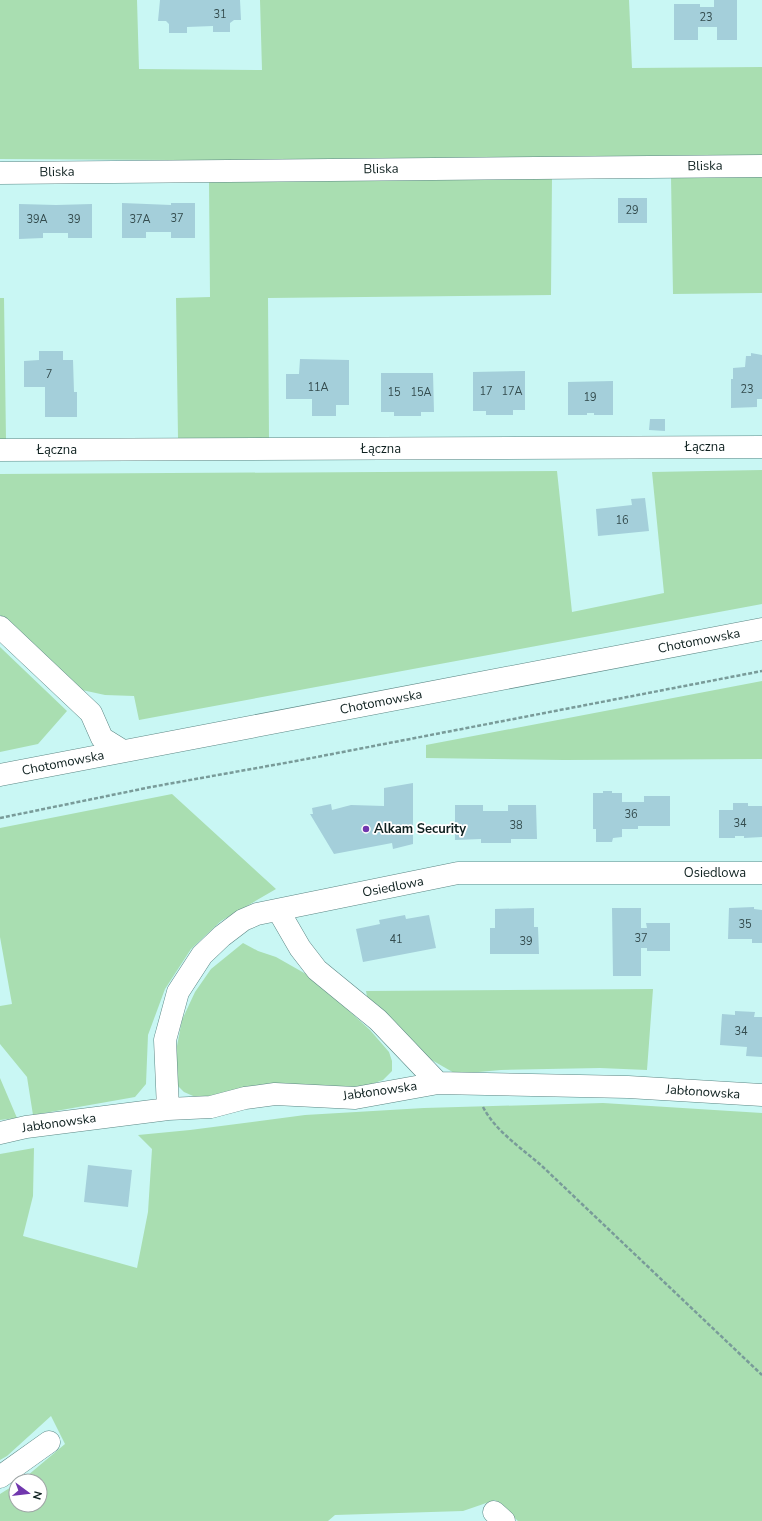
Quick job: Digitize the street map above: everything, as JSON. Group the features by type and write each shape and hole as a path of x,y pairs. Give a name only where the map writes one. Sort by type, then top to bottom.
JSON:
{"street":[{"name":"Bliska","path":"0,173 762,166"},
{"name":"Łączna","path":"0,450 762,447"},
{"path":"0,627 91,713 102,738 123,751"},
{"name":"Chotomowska","path":"0,775 762,629"},
{"name":"Osiedlowa","path":"168,1109 165,1040 178,992 202,955 222,936 243,920 257,914 458,873 762,873"},
{"path":"278,910 300,948 318,970 378,1020 438,1083"},
{"name":"Jabłonowska","path":"0,1134 26,1127 168,1109 211,1107 245,1098 275,1094 355,1098 438,1083 628,1087 762,1095"},
{"path":"0,1477 49,1442"}],"path":[{"path":"0,818 151,787 296,761 762,671"},
{"path":"471,1084 489,1118 543,1167 762,1375"}],"green space":[{"path":"0,0 137,0 139,69 262,70 260,0 629,0 632,68 762,67 762,157 524,162 0,159"},
{"path":"762,176 762,293 673,294 671,177"},
{"path":"552,177 551,295 268,298 269,438 178,438 176,298 210,297 209,182"},
{"path":"0,298 4,298 6,440 0,440"},
{"path":"762,470 762,604 139,720 134,696 105,695 82,690 0,615 0,474 557,471 572,612 664,593 652,472"},
{"path":"0,647 67,711 38,744 0,752"},
{"path":"762,681 762,759 564,760 426,758 426,745"},
{"path":"172,794 276,889 221,921 191,949 165,989 148,1035 146,1084 135,1097 33,1115 27,1077 0,1044 0,1006 12,1004 0,937 0,828"},
{"path":"243,943 258,951 276,957 313,978 370,1030 389,1052 392,1061 392,1071 383,1080 366,1086 200,1099 184,1092 174,1082 177,1046 182,1020 195,992 211,969"},
{"path":"653,989 647,1070 600,1068 501,1070 456,1074 423,1055 368,1002 366,991"},
{"path":"0,1078 17,1118 0,1120"},
{"path":"603,1103 762,1113 762,1521 518,1521 495,1500 463,1511 335,1515 328,1521 0,1521 0,1494 8,1489 8,1513 48,1513 48,1473 31,1473 65,1444 51,1416 7,1456 0,1460 0,1154 34,1148 33,1196 23,1236 137,1268 148,1212 152,1149 138,1135 190,1130 305,1115 424,1108"}],"building":[{"path":"160,0 240,0 241,20 234,20 230,23 230,32 213,32 213,26 187,27 187,33 169,33 169,24 166,21 158,21"},
{"path":"714,0 737,0 737,40 717,40 717,27 698,27 698,40 674,40 674,4 700,4 700,7 714,7"},
{"path":"618,198 647,198 647,223 618,223"},
{"path":"122,203 171,205 171,203 195,203 195,238 171,238 171,232 146,232 146,238 122,238"},
{"path":"19,204 92,204 92,238 68,238 68,233 43,233 43,238 19,239"},
{"path":"39,351 63,351 63,360 73,360 74,392 77,392 77,417 45,417 45,387 24,387 24,361 39,360"},
{"path":"751,353 762,355 762,399 757,399 757,407 731,408 731,379 733,379 733,368 745,367 746,356 751,356"},
{"path":"300,359 349,360 349,405 336,405 336,416 312,416 312,399 286,399 286,374 299,374"},
{"path":"525,371 525,410 513,410 513,415 486,415 486,411 473,411 473,372"},
{"path":"381,373 433,373 434,412 421,412 421,416 394,416 394,412 381,412"},
{"path":"613,381 613,415 594,415 594,413 587,413 587,415 568,415 568,382"},
{"path":"650,419 665,419 665,431 649,430"},
{"path":"645,498 649,531 598,536 596,509 632,505 631,499"},
{"name":"Alkam Security","path":"413,783 413,844 393,849 392,843 334,854 310,814 313,814 312,808 331,804 332,810 351,805 384,806 384,788"},
{"path":"603,791 622,793 622,802 644,802 644,796 670,796 670,826 638,826 638,829 622,829 622,837 613,838 612,842 596,842 596,829 593,829 593,793 603,793"},
{"path":"733,803 748,803 748,806 762,806 762,837 744,838 744,836 735,836 735,838 719,838 719,810 733,810"},
{"path":"455,805 483,805 483,811 508,811 508,805 536,805 537,839 511,839 511,843 481,843 481,839 455,840"},
{"path":"754,907 754,909 762,910 762,943 752,943 752,939 728,939 729,908"},
{"path":"534,908 534,927 538,927 539,954 490,954 490,928 495,928 495,909"},
{"path":"612,908 641,908 641,928 647,928 646,923 670,923 670,951 647,951 647,948 641,948 641,976 613,976"},
{"path":"405,915 406,919 429,915 436,948 363,962 356,929 380,924 379,920"},
{"path":"735,1011 755,1012 754,1017 762,1017 762,1057 746,1056 747,1047 720,1045 722,1014 735,1015"},
{"path":"88,1165 132,1170 128,1207 84,1202"}],"place":[{"name":"Alkam Security","path":"366,829"}]}
